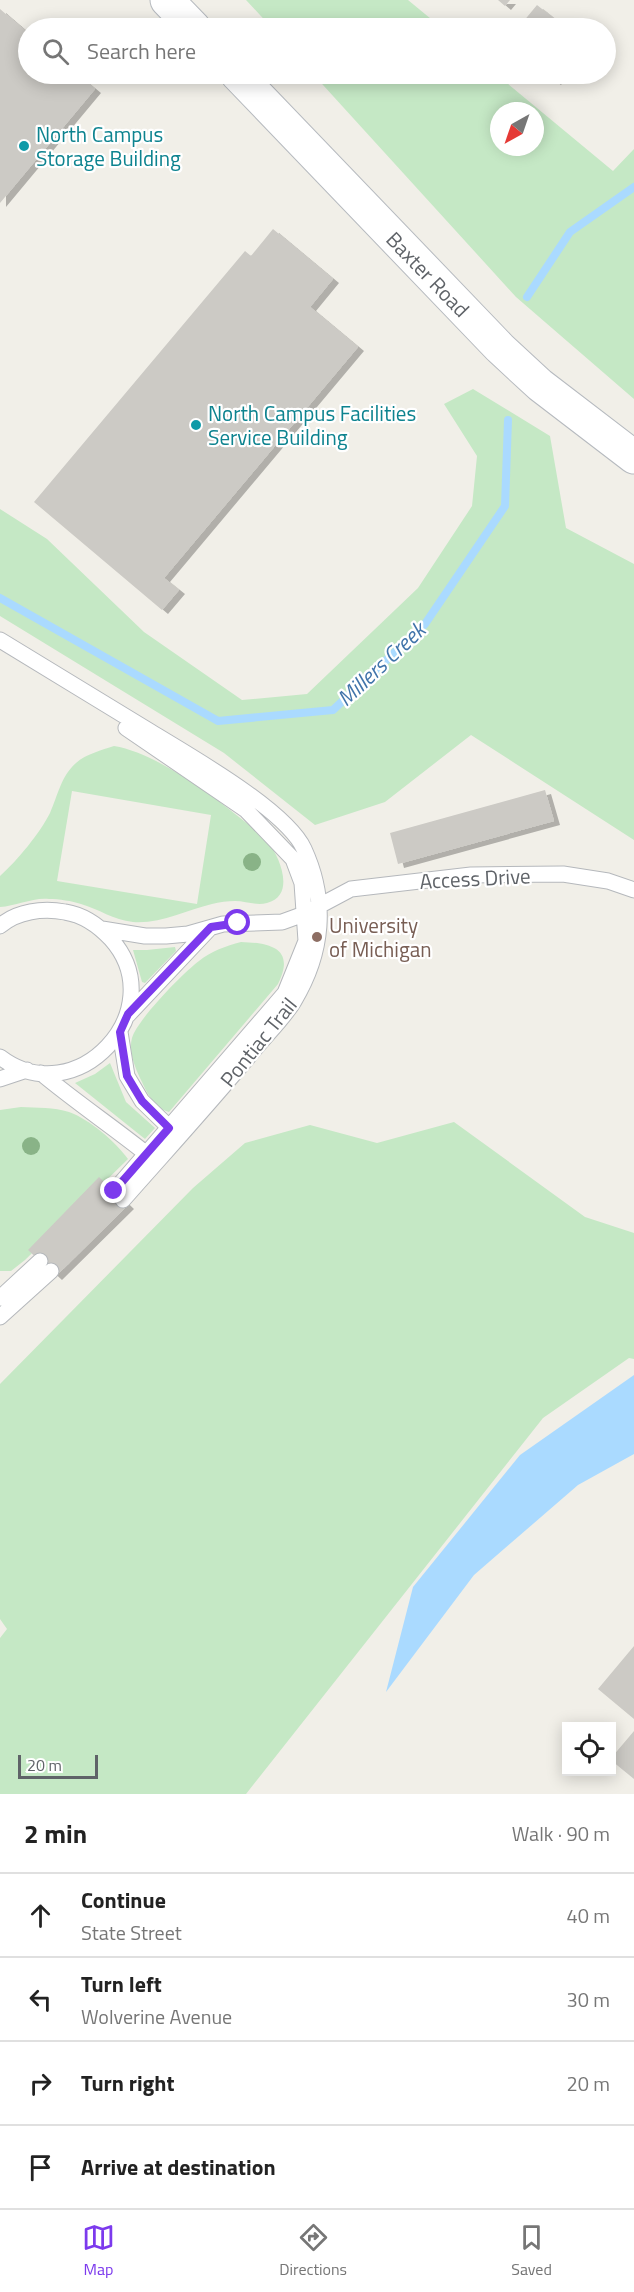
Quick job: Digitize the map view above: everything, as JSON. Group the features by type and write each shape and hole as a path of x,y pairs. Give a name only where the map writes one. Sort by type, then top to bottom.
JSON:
{"street":[{"path":"167,0 184,18"},
{"name":"Baxter Road","path":"247,84 500,348 549,393 634,457"}],"lane":[{"name":"Pontiac Trail","path":"0,640 204,764 266,807 288,828 304,848 315,885 321,922 315,954 294,1002 174,1132 146,1154 118,1196"},
{"path":"0,652 141,738 246,810 293,859 302,883 306,941 285,993 174,1132 142,1101 127,1076 120,1032"},
{"name":"Access Drive","path":"102,929 145,936 188,934 223,924 282,922 304,914 351,889 471,875 563,874 608,881 634,890"},
{"path":"0,1079 34,1072 60,1073 78,1068 95,1059 109,1047 120,1032 128,1014 130,996 129,978 124,959 102,929 88,920 71,913 54,910 20,915 1,924"},
{"path":"128,1014 211,927"},
{"path":"0,1057 34,1072 146,1154"},
{"path":"0,1298 46,1266 0,1317"}],"green space":[{"path":"246,0 408,0 430,18 263,18"},
{"path":"322,84 508,84 530,102 490,102 490,156 544,156 544,114 613,171 634,149 634,399 516,297"},
{"path":"473,389 550,436 566,528 634,564 634,840 471,735 385,802 315,825 224,753 0,616 0,509 47,539 144,632 242,700 307,694 418,588 472,506 477,456 444,404"},
{"path":"114,746 147,757 182,776 259,833 273,849 281,866 283,885 276,899 263,904 221,902 163,919 143,922 119,919 88,906 61,900 37,899 0,907 0,876 21,855 40,829 71,768 89,755","holes":["72,791 211,815 197,904 57,881"]},
{"path":"241,942 270,946 282,955 283,972 278,984 169,1112 164,1110 149,1096 137,1072 132,1055 132,1038 151,1009 192,967 204,957"},
{"path":"175,947 176,951 145,983 142,982 133,950"},
{"path":"110,1063 126,1102 155,1128 145,1139 75,1083 95,1074"},
{"path":"21,1107 57,1109 77,1115 102,1132 128,1159 25,1260 11,1271 0,1271 0,1110"},
{"path":"454,1122 585,1217 634,1233 634,1359 629,1358 543,1418 246,1794 0,1794 0,1638 7,1629 0,1619 0,1384 193,1188 245,1143 310,1125 377,1143"}],"water":[{"path":"634,1375 634,1454 578,1485 474,1575 386,1692 413,1587 520,1455"}],"building":[{"path":"498,0 510,0 505,6"},
{"path":"537,5 553,18 526,18"},
{"name":"North Campus Storage Building","path":"0,9 18,24 18,84 89,84 95,89 0,203"},
{"name":"North Campus Facilities Service Building","path":"273,229 333,279 310,307 358,347 164,578 179,590 162,610 34,502 245,251 251,256"},
{"path":"545,790 554,821 398,864 390,833"},
{"path":"99,1177 128,1205 56,1276 28,1250"},
{"path":"634,1646 634,1719 598,1689"},
{"path":"634,1731 634,1779 616,1764 616,1752"}],"waterway":[{"name":"Millers Creek","path":"527,297 570,232 634,187"},
{"name":"Millers Creek","path":"0,598 218,721 333,710 425,624 505,506 508,420"}],"place":[{"name":"North Campus Storage Building","path":"24,146"},
{"name":"North Campus Facilities Service Building","path":"196,425"},
{"name":"University of Michigan","path":"317,937"}],"route":[{"path":"114,1191 169,1128 142,1101 127,1076 120,1032 128,1014 211,927 238,923"}]}
